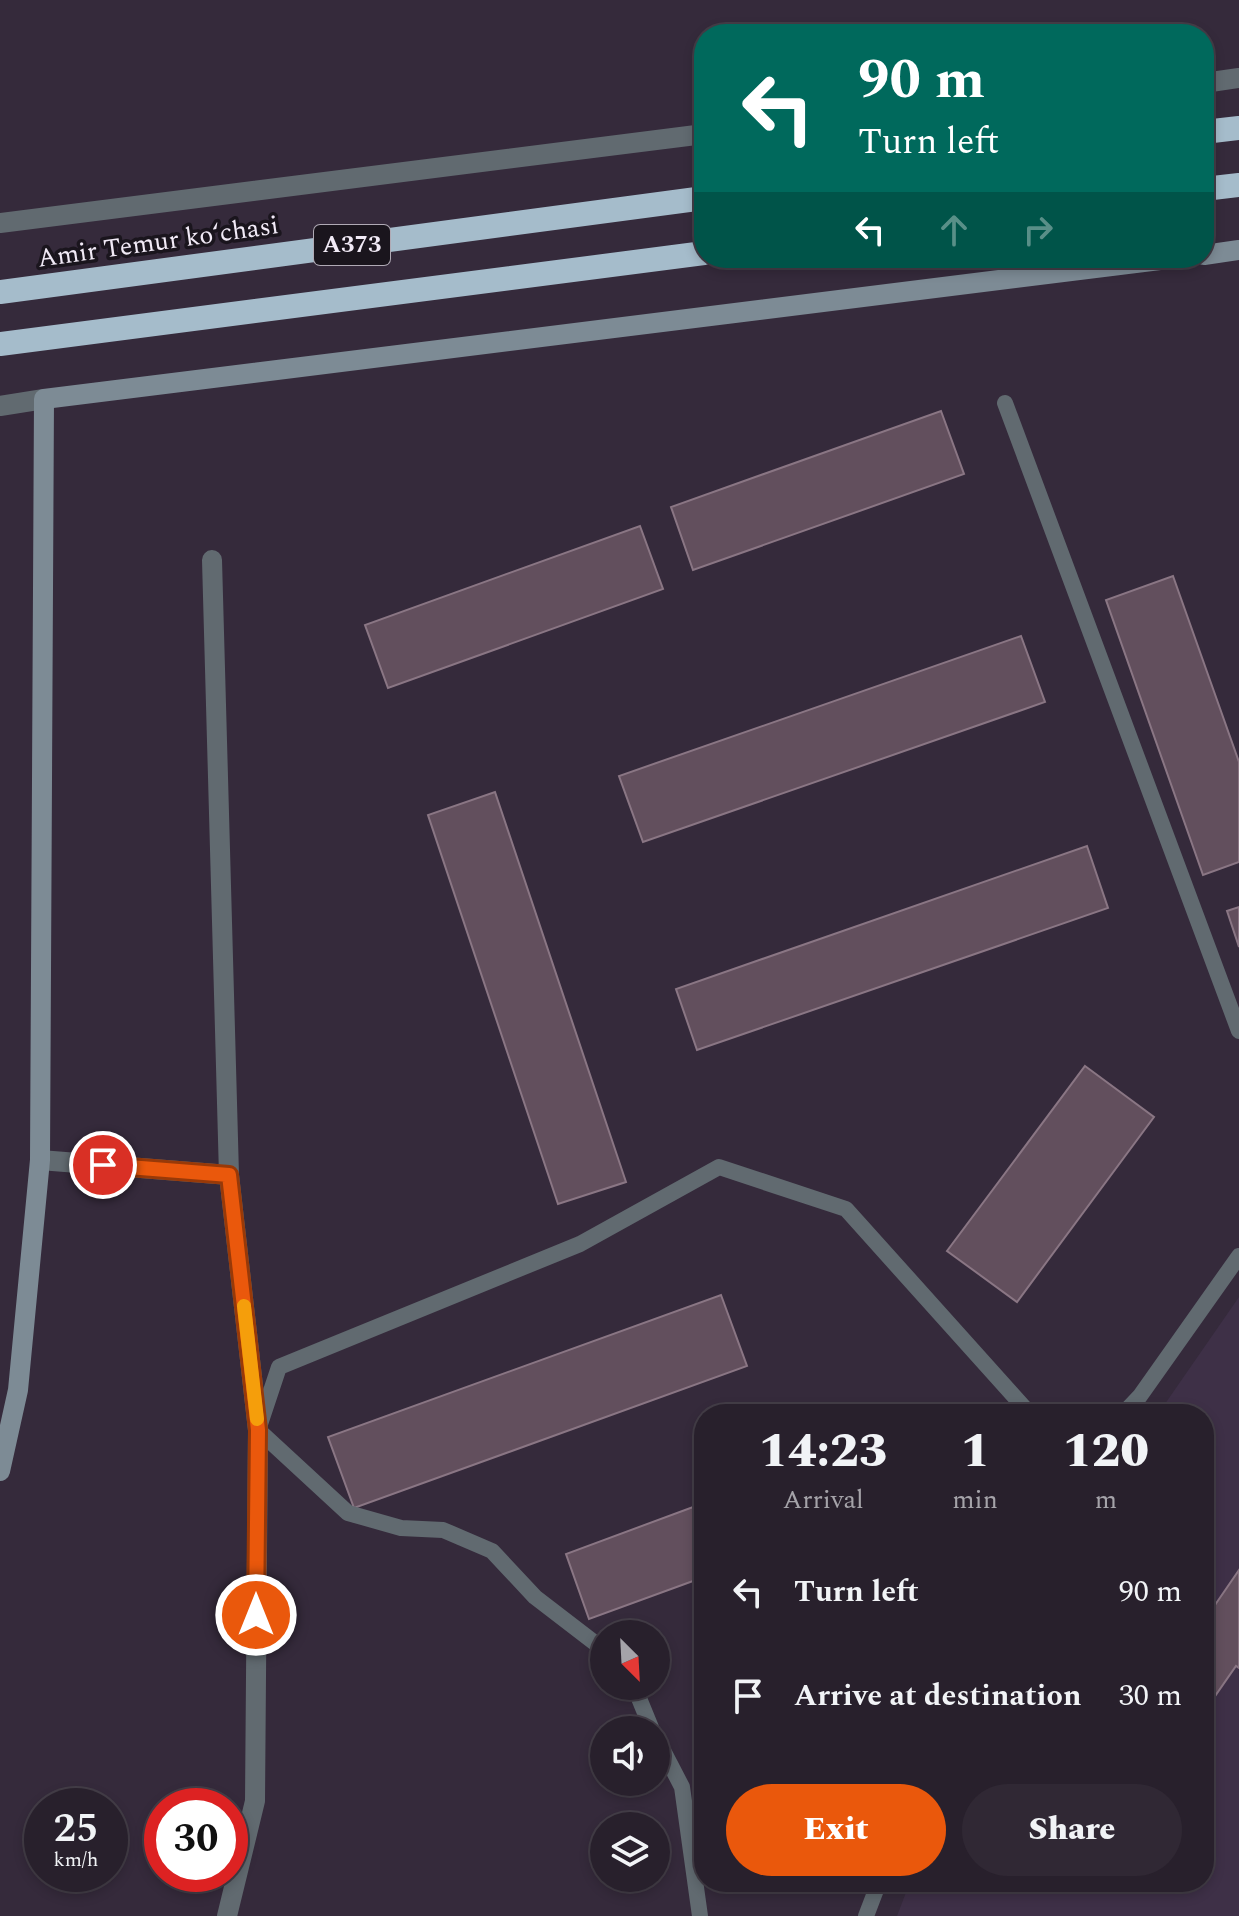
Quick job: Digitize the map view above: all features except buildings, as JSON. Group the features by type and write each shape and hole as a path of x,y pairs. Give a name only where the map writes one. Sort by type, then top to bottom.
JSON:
{"highway":[{"path":"1214,131 1239,128"},
{"path":"1214,188 1239,185"},
{"name":"Amir Temur koʻchasi","path":"0,292 694,199"},
{"name":"A373","path":"0,344 694,254"}],"main road":[{"path":"1214,254 1239,250"},
{"path":"0,1471 18,1390 40,1160 44,399 1096,268"}],"street":[{"path":"1214,82 1239,78"},
{"path":"0,223 694,135"},
{"path":"0,406 44,399"},
{"path":"212,560 229,1175 258,1430 255,1801 227,1916"},
{"path":"40,1160 229,1175"}],"lane":[{"path":"1005,403 1239,1031"},
{"path":"590,1639 535,1597 492,1551 443,1530 401,1528 348,1513 258,1430 279,1367 580,1244 719,1167 846,1209 1021,1404"},
{"path":"1132,1404 1239,1256"},
{"path":"670,1764 682,1787 694,1873"},
{"path":"697,1892 700,1916"},
{"path":"866,1916 875,1892"}],"shaded area":[{"path":"1239,1297 1239,1916 897,1916 906,1892 1214,1892 1214,1404 1165,1404"}],"slow traffic":[{"path":"244,1306 257,1419"}],"route":[{"path":"103,1165 229,1175 258,1430 256,1615"}]}
